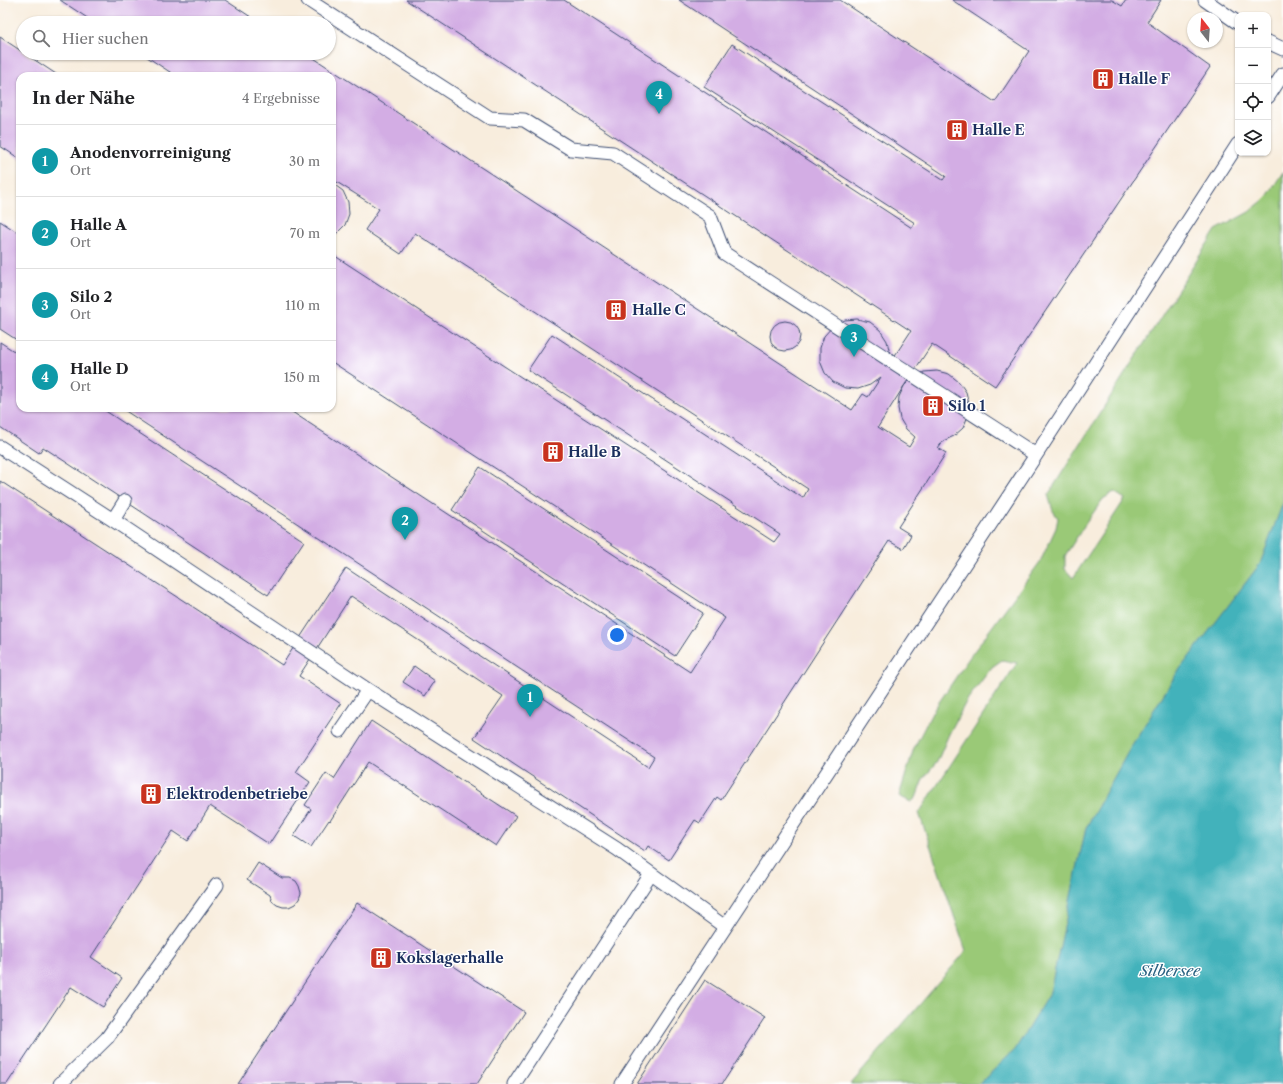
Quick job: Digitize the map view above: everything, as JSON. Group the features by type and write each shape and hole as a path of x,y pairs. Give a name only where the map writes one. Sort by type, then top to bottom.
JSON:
{"lane":[{"path":"308,0 333,16"},
{"path":"1205,0 1235,21"},
{"path":"336,18 490,118 524,120 571,149 613,153 710,216 724,253 1036,455"},
{"path":"1271,44 1283,50"},
{"path":"1271,92 1283,74"},
{"path":"622,1084 1036,455 1235,149"},
{"path":"0,447 113,520 368,690 617,849 725,927"},
{"path":"113,520 125,501"},
{"path":"340,731 368,690"},
{"path":"514,1084 651,874"},
{"path":"60,1084 107,1038 217,885"}],"green space":[{"path":"1283,172 1283,503 1260,564 1177,673 1132,745 1086,828 1050,992 1015,1050 979,1084 851,1084 966,951 919,813 1017,663 1002,660 992,667 967,700 949,734 937,762 923,779 916,798 911,802 899,796 914,748 933,711 969,658 1040,562 1056,528 1058,518 1053,511 1048,495 1216,230 1249,212 1266,198","holes":["1114,492 1125,499 1073,578 1065,569 1065,556 1084,526 1103,499"]}],"water":[{"name":"Silbersee","path":"1283,503 1283,1084 979,1084 1015,1050 1050,992 1086,828 1132,745 1177,673 1260,564"}],"building":[{"path":"60,0 225,0 249,16 84,16"},
{"path":"406,0 564,0 912,228 915,223 704,87 732,44 943,180 946,176 679,0 840,0 995,102 1029,51 952,0 1112,0 1122,6 1126,0 1161,0 1147,22 1210,67 995,386 932,344 904,386 913,377 924,372 937,371 949,374 959,382 966,392 969,404 968,416 963,428 954,436 943,441 938,448 946,453 898,527 911,535 903,549 889,541 721,800 717,797 700,823 695,820 669,860 648,846 645,851 474,738 503,696 351,596 299,676 341,704 296,772 310,782 269,844 210,806 188,841 173,831 91,957 122,978 103,1007 71,987 7,1084 0,1084 0,481 282,665 346,568 648,767 654,757 127,412 292,412 690,672 725,618 336,365 336,257 774,542 780,534 528,370 552,334 803,498 808,489 415,233 401,254 365,230 379,209 336,182 336,73 852,410 863,394 868,397 881,377 870,385 858,389 845,388 833,382 825,373 820,361 820,348 824,336 833,326 845,320 857,319 870,322 880,330 887,341 890,354 888,366 911,331","holes":["904,386 899,397 898,408 900,419 906,429 915,437 909,447 878,427"]},
{"path":"0,37 16,48 16,60 35,60 53,72 16,72 16,156 0,146"},
{"path":"152,60 317,60 335,72 170,72"},
{"path":"336,186 343,191 348,202 349,214 345,225 336,234"},
{"path":"0,221 16,231 16,339 0,329"},
{"path":"785,321 791,322 799,330 799,342 791,350 785,351 779,350 771,342 770,336 771,330 779,322"},
{"path":"0,342 16,352 16,412 107,412 304,541 268,595 43,447 39,453 0,427"},
{"path":"480,467 703,613 675,656 452,510"},
{"path":"414,666 435,681 425,696 403,682"},
{"path":"371,721 516,816 496,846 368,762 330,821 329,820 311,847 294,836 311,809 305,805 326,773 334,779"},
{"path":"258,863 282,878 290,878 296,881 301,893 295,904 289,907 277,905 272,901 270,895 247,880"},
{"name":"Kokslagerhalle","path":"357,903 524,1012 477,1084 238,1084"},
{"path":"705,980 765,1018 722,1084 637,1084"}],"place":[{"name":"Halle F","path":"1103,79"},
{"name":"Halle D","path":"659,114"},
{"name":"Halle E","path":"957,130"},
{"name":"Halle C","path":"616,310"},
{"name":"Silo 2","path":"854,357"},
{"name":"Silo 1","path":"933,406"},
{"name":"Halle B","path":"553,452"},
{"name":"Halle A","path":"405,540"},
{"name":"Anodenvorreinigung","path":"530,717"},
{"name":"Elektrodenbetriebe","path":"151,794"},
{"name":"Kokslagerhalle","path":"381,958"}]}
